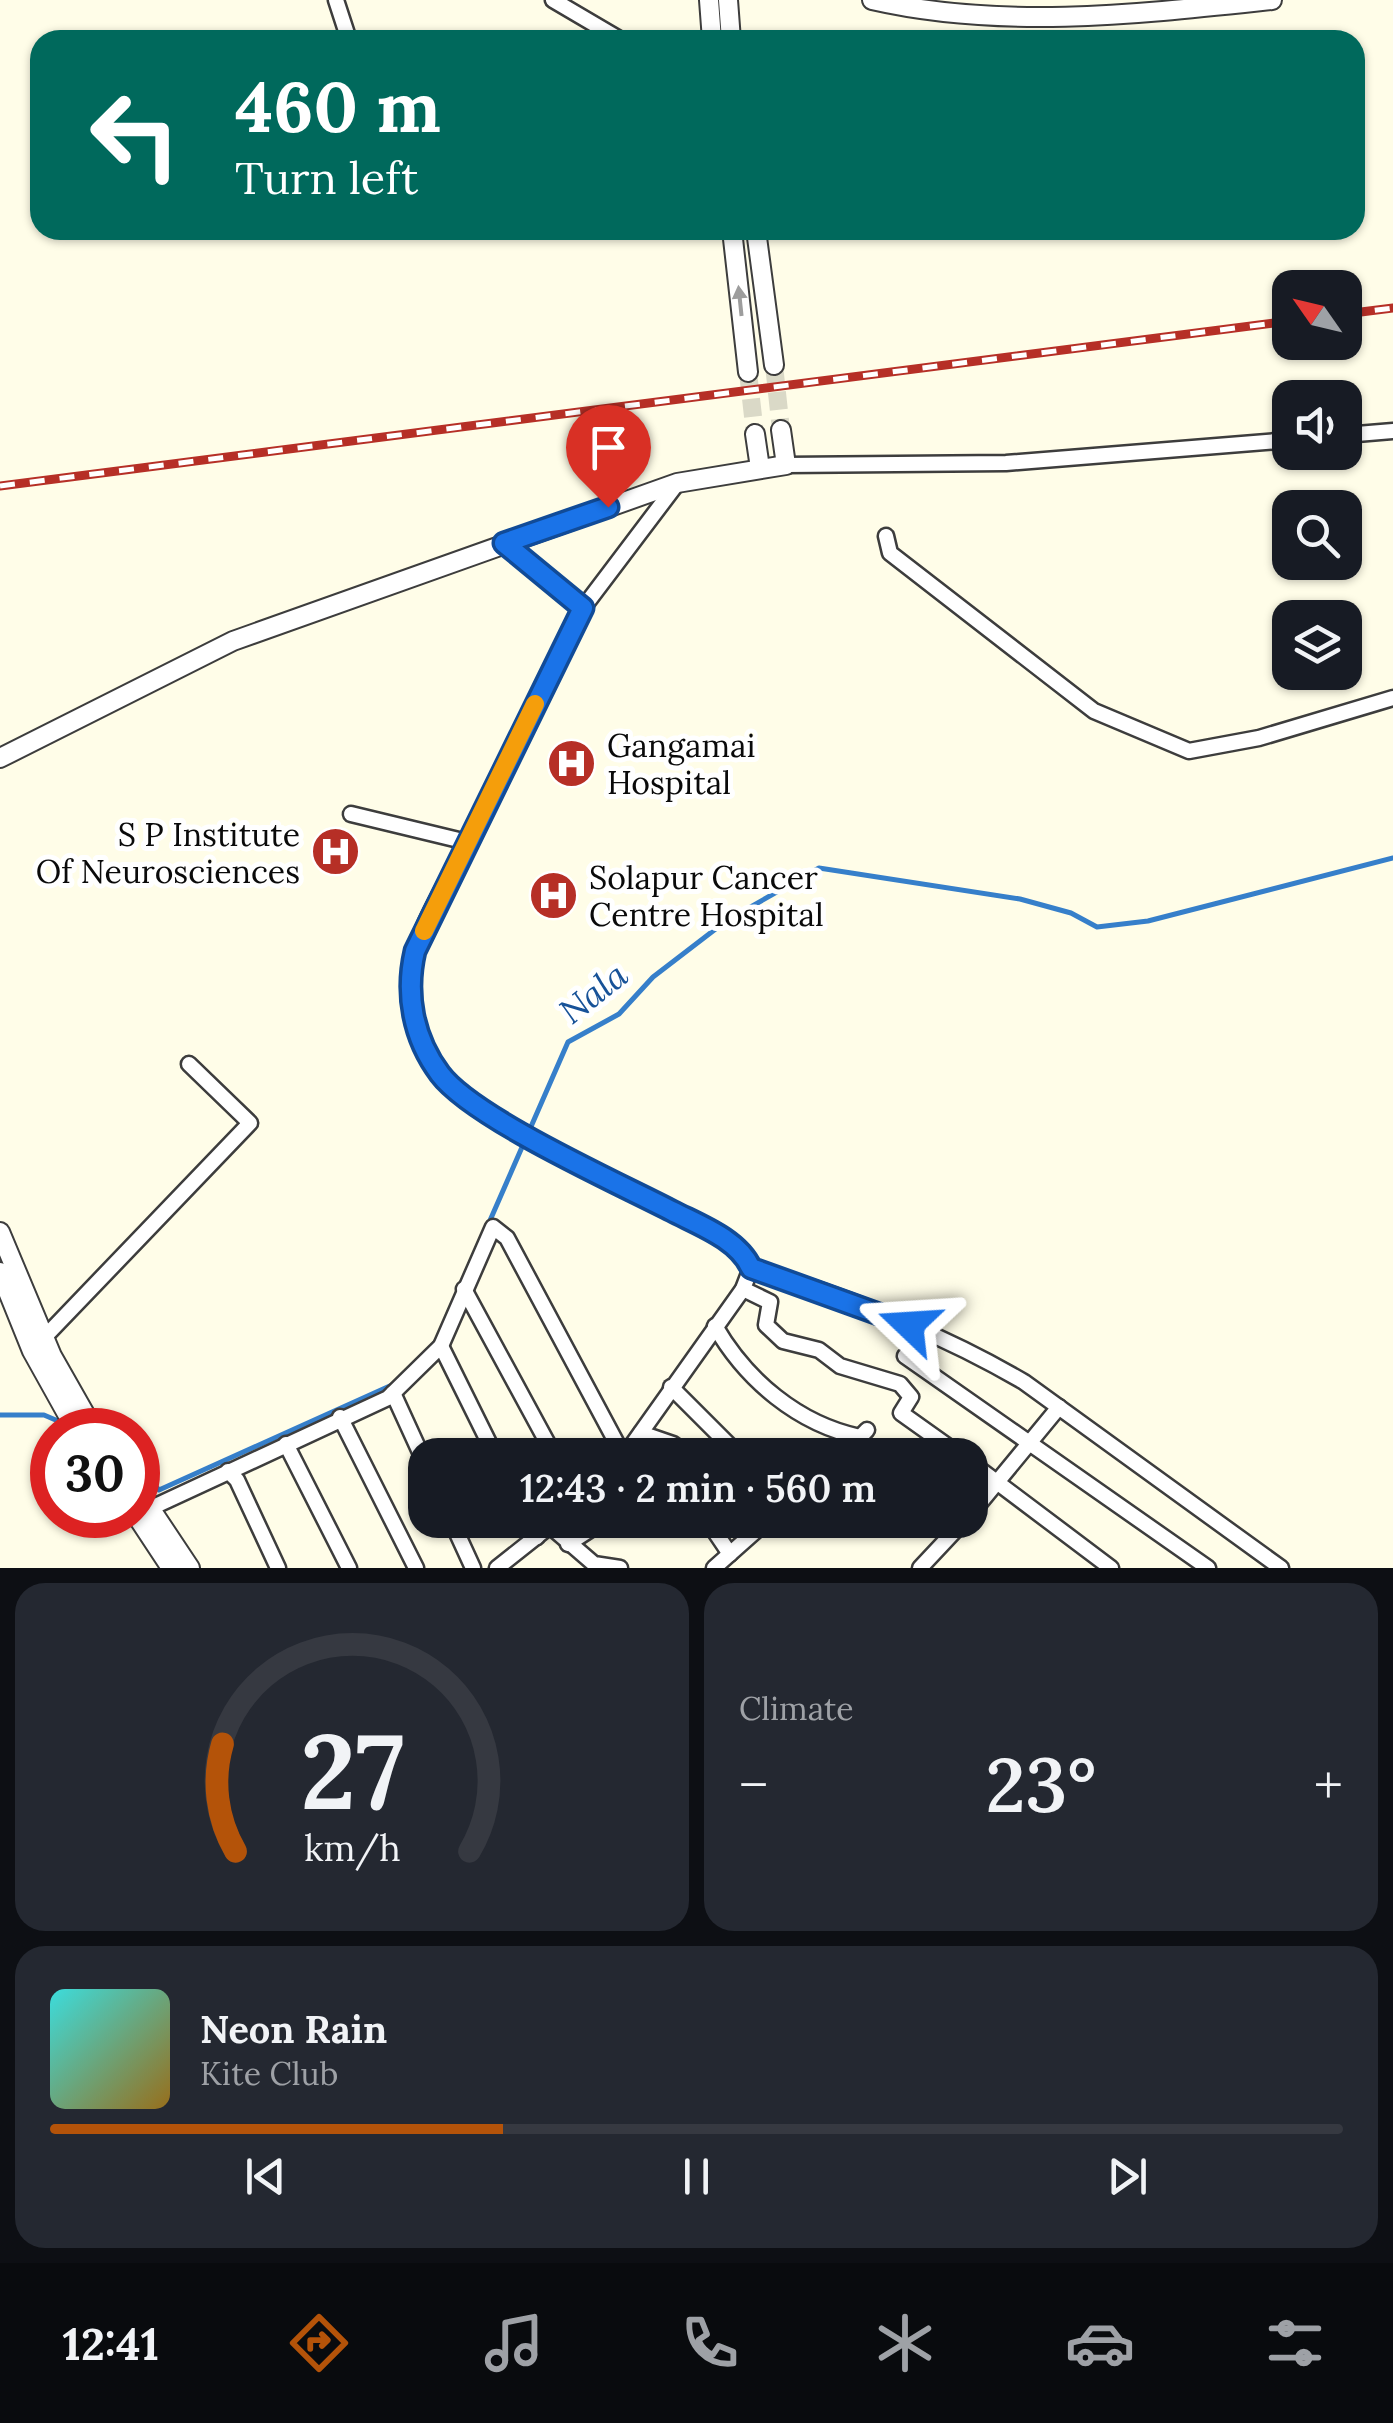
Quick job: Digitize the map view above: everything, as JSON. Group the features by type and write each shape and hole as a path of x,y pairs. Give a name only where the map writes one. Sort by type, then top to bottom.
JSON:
{"street":[{"path":"336,0 346,30"},
{"path":"554,0 604,30"},
{"path":"709,0 711,30"},
{"path":"728,0 730,30"},
{"path":"872,0 1062,18 1165,5 1272,0"},
{"path":"733,240 748,372"},
{"path":"757,240 774,365"},
{"path":"780,430 786,465"},
{"path":"1362,434 1393,431"},
{"path":"755,434 760,468"},
{"path":"0,758 234,641 677,483 786,465 1006,463 1272,441"},
{"path":"677,483 583,608 415,951 409,998 428,1053 442,1077 520,1131 703,1227 744,1253 751,1268 938,1336 1010,1374 1281,1568"},
{"path":"886,536 890,553 1094,710 1189,751 1259,738 1393,698"},
{"path":"504,543 583,608"},
{"path":"351,814 468,842"},
{"path":"38,1344 250,1123 189,1064"},
{"path":"160,1504 393,1393 441,1346 492,1227 507,1238 615,1438"},
{"path":"0,1232 38,1344"},
{"path":"637,1438 742,1289 751,1268"},
{"path":"0,1272 70,1406"},
{"path":"464,1289 545,1438"},
{"path":"742,1289 770,1302 766,1325 784,1341 819,1350 840,1366 900,1384 911,1397 900,1413 936,1438"},
{"path":"715,1326 734,1358 763,1386 820,1425 864,1434 860,1438"},
{"path":"441,1346 487,1438"},
{"path":"906,1356 1208,1568"},
{"path":"670,1387 722,1438"},
{"path":"393,1393 414,1438"},
{"path":"988,1495 1059,1407"},
{"path":"340,1418 416,1568"},
{"path":"641,1433 656,1438"},
{"path":"286,1444 349,1568"},
{"path":"228,1471 237,1480 278,1568"},
{"path":"988,1475 1108,1567"},
{"path":"160,1531 190,1568"},
{"path":"157,1538 172,1568"},
{"path":"459,1538 473,1568"},
{"path":"505,1566 537,1538"},
{"path":"564,1538 594,1564 620,1568"},
{"path":"568,1544 577,1538"},
{"path":"719,1538 730,1554"},
{"path":"714,1568 744,1538"},
{"path":"920,1568 948,1538"}],"waterway":[{"name":"Nala","path":"488,1225 568,1042 619,1014 653,977 726,921 819,868 1020,899 1071,913 1097,927 1148,921 1393,858"},
{"name":"Nala","path":"160,1490 392,1385"},
{"name":"Nala","path":"0,1415 30,1415"}],"tunnel":[{"path":"774,365 781,430"},
{"path":"748,372 755,434"}],"railway":[{"path":"1362,312 1393,308"},
{"path":"0,486 1272,323"}],"slow traffic":[{"path":"424,931 535,704"}],"place":[{"name":"Gangamai Hospital","path":"572,763"},
{"name":"S P Institute Of Neurosciences","path":"335,852"},
{"name":"Solapur Cancer Centre Hospital","path":"554,895"}],"route":[{"path":"608,507 504,543 583,608 415,951 409,998 416,1024 442,1077 520,1131 703,1227 744,1253 751,1268 909,1325"}]}
